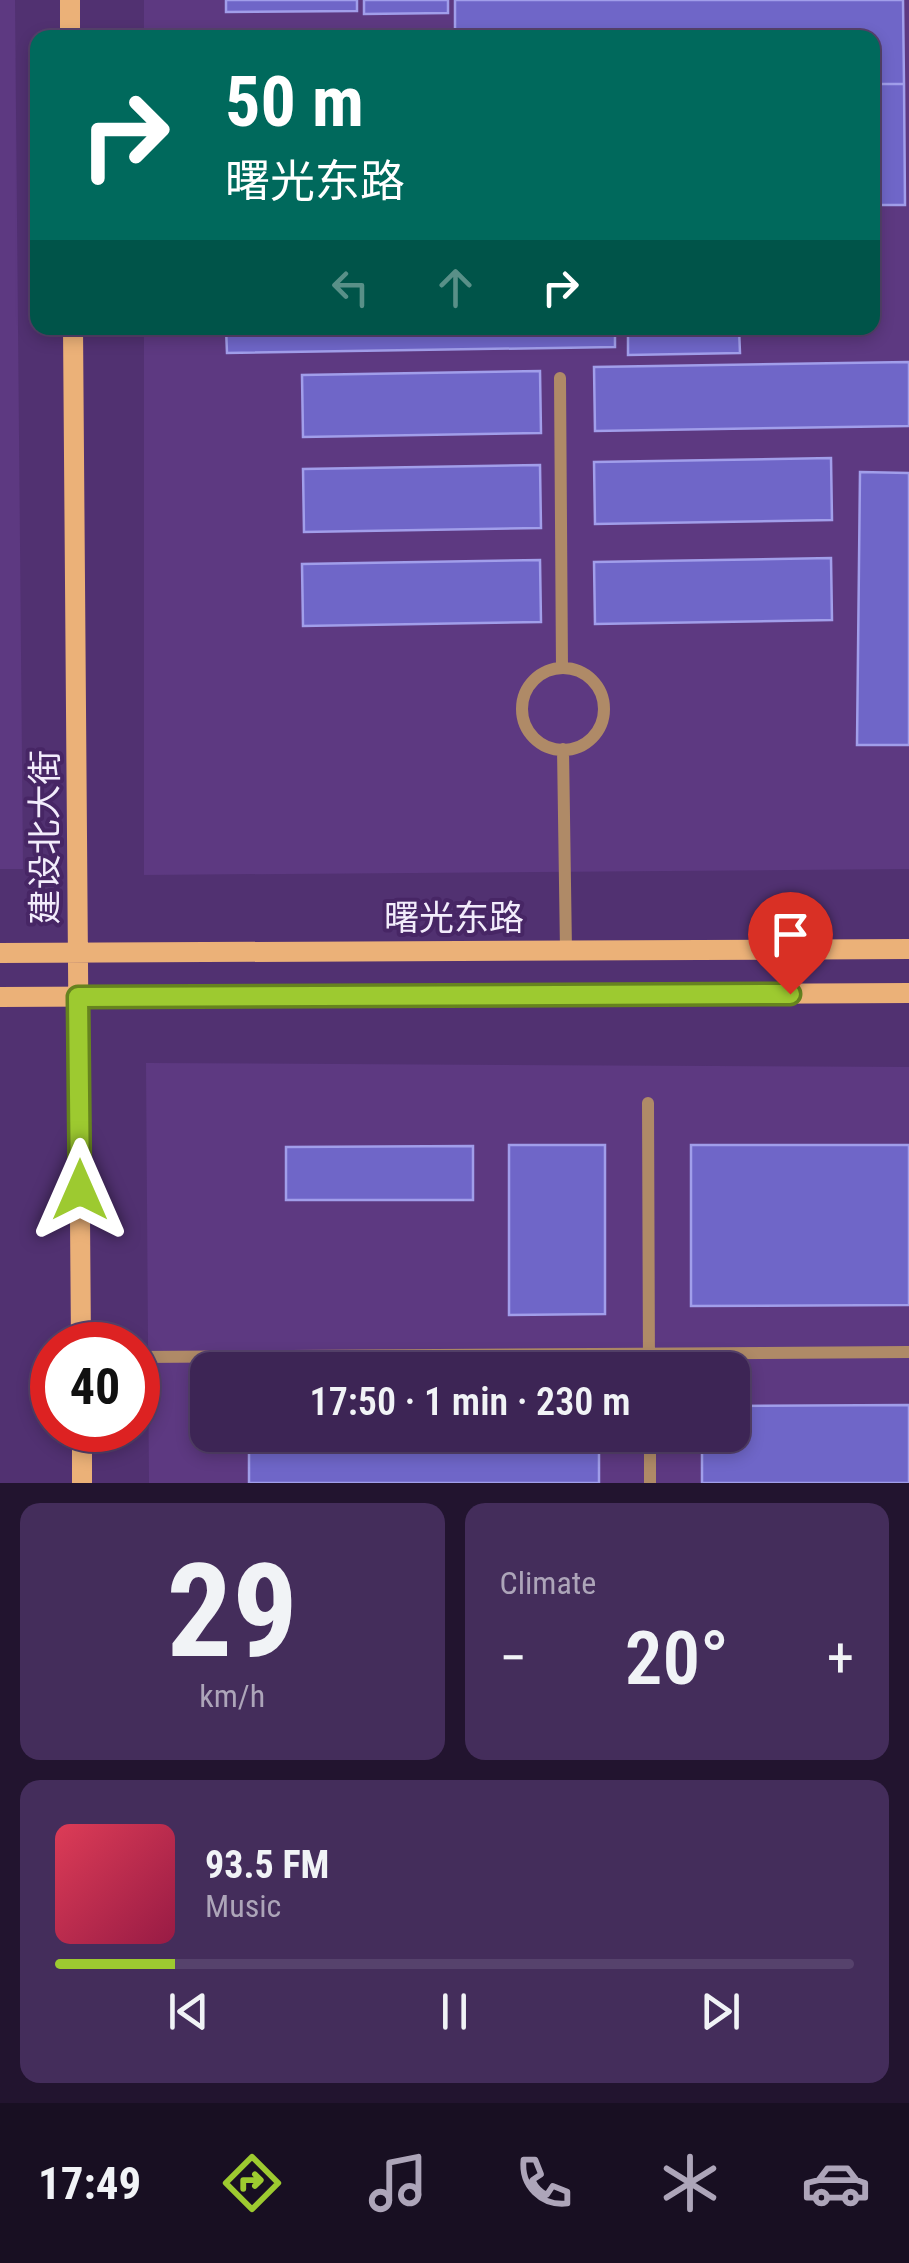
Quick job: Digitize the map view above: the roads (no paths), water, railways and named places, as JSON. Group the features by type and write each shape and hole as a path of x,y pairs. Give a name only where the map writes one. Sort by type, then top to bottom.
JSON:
{"main road":[{"path":"70,0 70,30"},
{"name":"建设北大街","path":"73,335 81,1322"},
{"name":"曙光东路","path":"0,953 909,949"},
{"path":"0,997 909,994"},
{"path":"82,1452 82,1483"}],"lane":[{"path":"560,378 562,668"},
{"path":"562,668 591,679 603,702 600,727 592,737 582,745 563,749 545,746 535,739 527,729 522,705 531,683 542,674 562,668"},
{"path":"563,749 566,950"},
{"path":"648,1103 649,1352"},
{"path":"750,1353 909,1352"},
{"path":"160,1357 190,1357"},
{"path":"650,1452 650,1483"}]}
